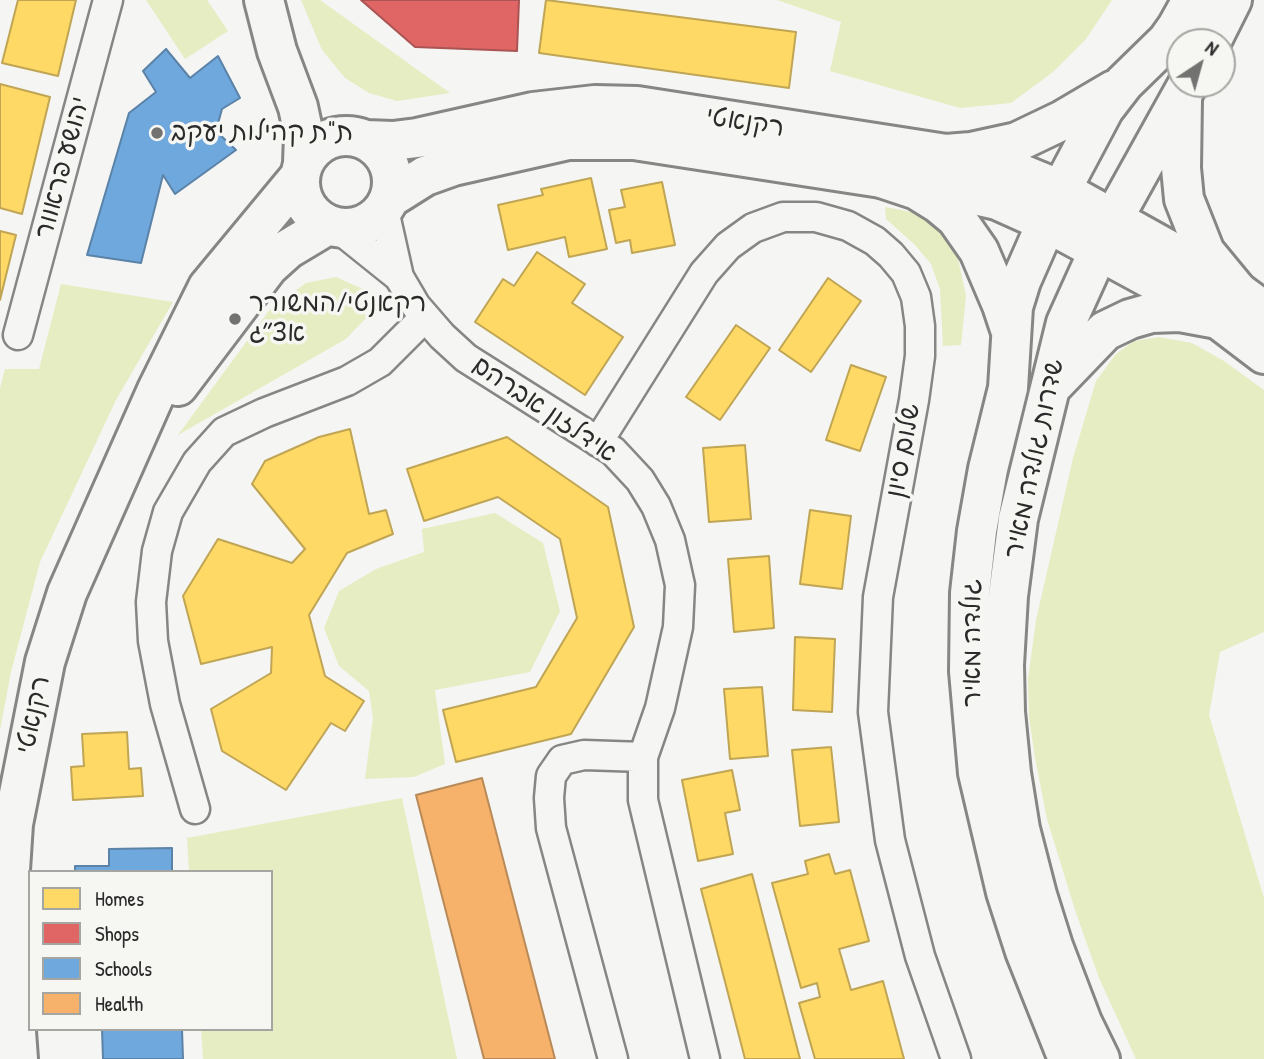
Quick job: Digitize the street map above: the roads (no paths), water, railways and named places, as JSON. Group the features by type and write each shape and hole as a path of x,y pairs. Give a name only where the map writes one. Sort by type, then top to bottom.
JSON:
{"street":[{"name":"יהושע פראוור","path":"18,335 108,0"},
{"path":"264,0 277,51 298,107 304,135 301,170 303,200 309,210 399,277"},
{"path":"1054,206 1104,109 1124,83 1167,41 1192,0"},
{"path":"1218,28 1232,0"},
{"path":"286,73 301,94 325,116 377,147 386,158 392,170 393,184 387,204 399,277"},
{"path":"946,154 971,152 1017,142 1063,120 1124,83"},
{"name":"שדרות גולדה מאיר","path":"1100,1059 1082,1022 1053,946 1020,829 1005,712 1004,665 1008,596 1018,519 1053,385 1066,323 1106,234 1180,98"},
{"path":"1185,98 1181,168 1184,199 1205,252 1240,307 1264,354"},
{"name":"רקנאטי","path":"358,138 393,141 533,111 595,105 637,106 946,154 1007,168 1054,206 1106,234 1201,306 1240,307"},
{"path":"301,170 311,151 322,142 335,136 358,138"},
{"name":"רקנאטי","path":"387,204 425,176 453,166 568,139 634,140 940,187 997,200 1054,206"},
{"name":"רקנאטי","path":"18,1059 9,885 13,824 45,662 85,548 123,470 157,390 208,287 301,170"},
{"path":"884,179 917,190 956,218 979,251 1002,304 1010,331"},
{"path":"333,226 351,228 364,225 387,204"},
{"name":"גולדה מאיר","path":"1054,206 1021,281 1013,307 1008,388 988,469 977,531 970,593 969,671 978,773 1006,892 1029,963 1068,1059"},
{"name":"שלום סיון","path":"598,442 704,273 728,246 753,229 783,217 816,217 848,226 875,241 906,273 916,297 920,356 878,597 873,712 890,840 920,956 956,1059"},
{"name":"רקנאטי","path":"123,470 184,376 268,267 288,248 333,226"},
{"name":"אידלזון אברהם","path":"399,277 425,317 466,358 613,451 639,480 656,506 670,540 680,585 678,626 660,708 643,757 643,800 705,1059"},
{"path":"1053,385 1105,331 1130,319 1151,313 1240,307"},
{"path":"195,809 165,704 153,641 151,602 157,551 168,512 197,462 224,432 264,413 347,381 380,362 425,317"},
{"path":"613,1059 551,828 551,776 562,760 584,755 643,757"}],"place":[{"name":"ת\"ת קהילות יעקב","path":"157,133"},
{"name":"רקאנטי/המשורר אצ״ג","path":"235,319"}]}
